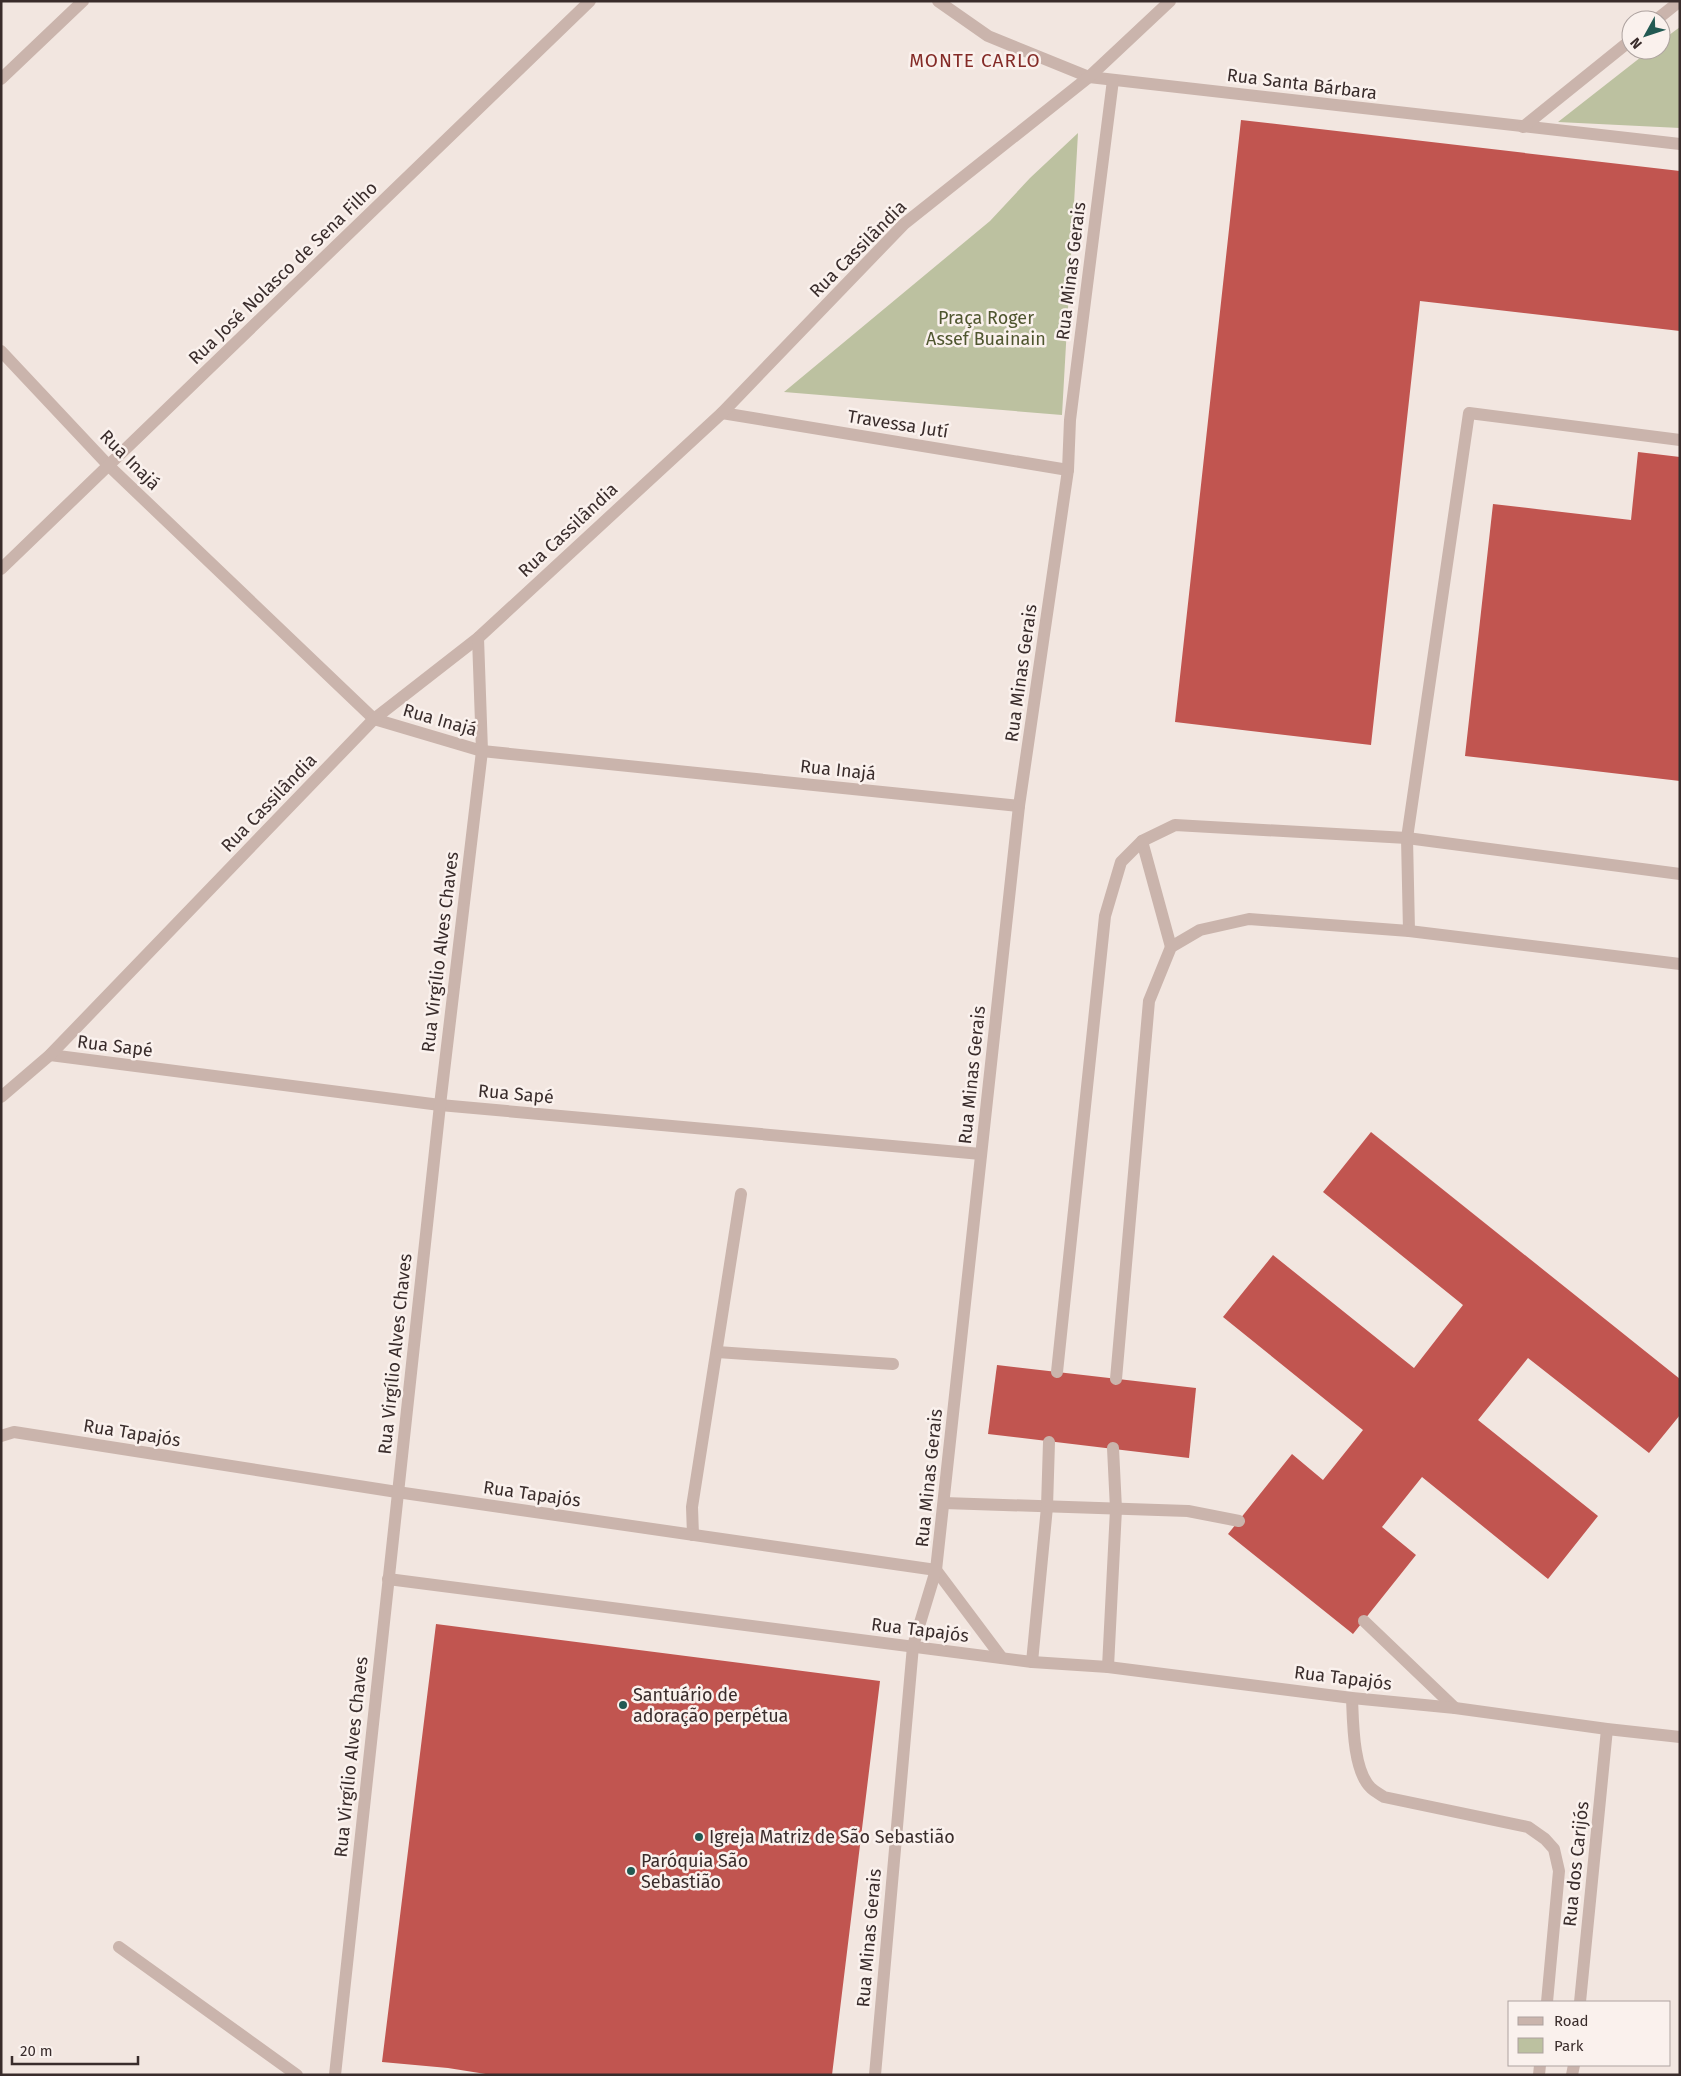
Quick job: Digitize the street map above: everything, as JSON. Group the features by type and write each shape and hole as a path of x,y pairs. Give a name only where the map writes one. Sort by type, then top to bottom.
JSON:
{"street":[{"path":"1,79 83,1"},
{"name":"Rua José Nolasco de Sena Filho","path":"1,569 590,1"},
{"name":"Rua Santa Bárbara","path":"938,1 988,36 1089,77 1680,144"},
{"name":"Rua Cassilândia","path":"1,1097 50,1055 374,719 478,638 722,413 904,224 1089,77 1170,1"},
{"path":"1669,10 1680,1"},
{"path":"1523,127 1621,48"},
{"name":"Rua Minas Gerais","path":"875,2075 913,1646 936,1570 1019,806 1068,470 1070,420 1113,80"},
{"name":"Rua Inajá","path":"1,351 109,466 374,719 482,751 1019,806"},
{"name":"Travessa Jutí","path":"722,413 1068,470"},
{"path":"1409,931 1407,838 1469,413 1680,440"},
{"name":"Rua Virgílio Alves Chaves","path":"335,2075 440,1105 482,751 478,638"},
{"path":"1058,1372 1105,916 1121,862 1142,840 1175,825 1407,838 1680,874"},
{"path":"1116,1379 1149,1001 1171,947 1142,840"},
{"path":"1171,947 1200,930 1249,919 1409,931 1680,964"},
{"name":"Rua Sapé","path":"50,1055 440,1105 981,1154"},
{"path":"692,1535 692,1507 741,1194"},
{"path":"717,1352 892,1364"},
{"name":"Rua Tapajós","path":"1,1436 14,1432 398,1492 936,1570 1002,1658"},
{"path":"1032,1662 1047,1507 1049,1442"},
{"path":"1108,1667 1116,1509 1113,1448"},
{"path":"944,1503 1188,1511 1239,1521"},
{"name":"Rua Tapajós","path":"388,1579 1032,1662 1108,1667 1680,1737"},
{"path":"1364,1621 1455,1708"},
{"path":"1352,1698 1355,1750 1359,1766 1370,1788 1384,1797 1528,1827 1545,1839 1554,1849 1559,1871 1546,2001"},
{"name":"Rua dos Carijós","path":"1580,2001 1607,1729"},
{"path":"119,1947 297,2075"}],"green space":[{"path":"1680,27 1680,128 1558,122 1637,60 1671,60 1671,34"},
{"name":"Praça Roger Assef Buainain","path":"1078,133 1062,415 784,392 990,221 1030,178"}],"building":[{"path":"1241,120 1680,171 1680,331 1420,301 1371,745 1175,722"},
{"path":"1638,452 1680,457 1680,781 1465,756 1493,504 1631,520"},
{"path":"1371,1132 1680,1379 1680,1415 1649,1453 1528,1358 1478,1420 1598,1516 1548,1579 1422,1477 1382,1527 1416,1555 1353,1634 1228,1534 1292,1454 1323,1480 1363,1430 1223,1317 1273,1255 1414,1368 1463,1305 1323,1192"},
{"path":"997,1365 1196,1388 1189,1458 988,1434"},
{"name":"Paróquia São Sebastião","path":"436,1624 880,1681 832,2075 492,2075 448,2068 382,2062"}],"place":[{"name":"Santuário de adoração perpétua","path":"623,1705"},
{"name":"Igreja Matriz de São Sebastião","path":"699,1837"},
{"name":"Paróquia São Sebastião","path":"631,1871"}],"district":[{"name":"MONTE CARLO","path":"975,60"}]}
